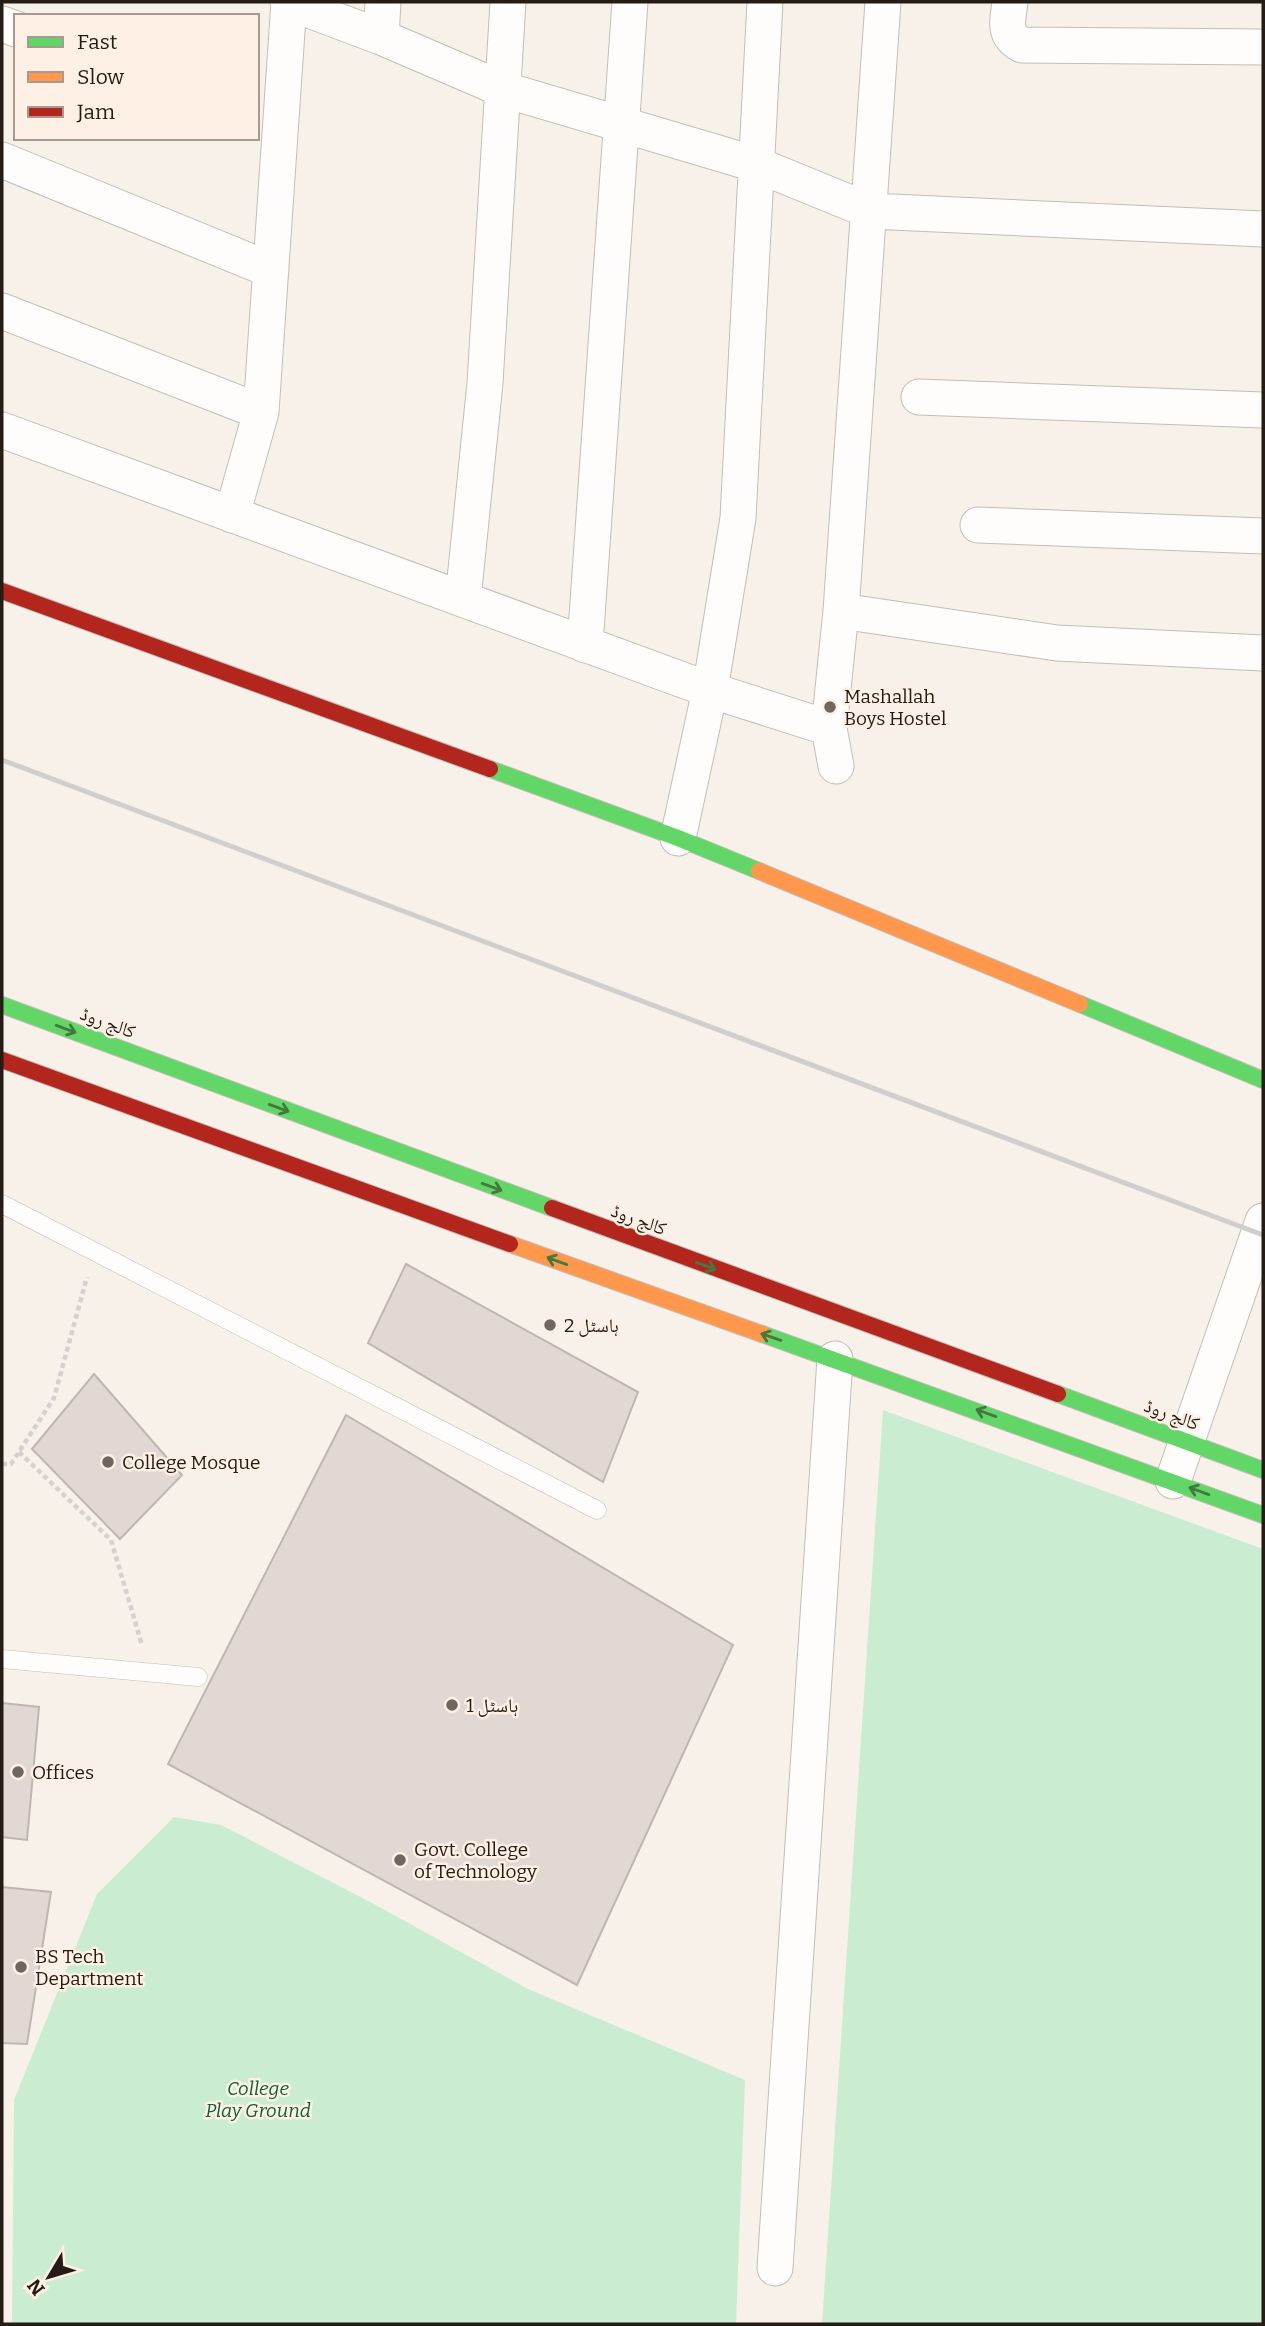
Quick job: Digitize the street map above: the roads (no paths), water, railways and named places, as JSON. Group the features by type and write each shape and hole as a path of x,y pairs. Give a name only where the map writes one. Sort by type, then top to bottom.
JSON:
{"main road":[{"path":"2,591 678,838 1260,1069"},
{"name":"کالج روڈ","path":"2,1005 1263,1470"},
{"path":"2,1060 1263,1515"}],"street":[{"path":"232,515 261,412 271,270 269,118 289,2 381,37 502,89 755,164 870,211 1263,229"},
{"path":"381,37 383,2"},
{"path":"463,599 485,383 508,2"},
{"path":"586,645 630,2"},
{"path":"678,838 710,690 738,518 765,2"},
{"path":"835,766 829,728 841,611 883,2"},
{"path":"1010,2 1007,31 1012,40 1021,45 1263,47"},
{"path":"2,160 271,270"},
{"path":"2,311 261,412"},
{"path":"919,397 1263,410"},
{"path":"2,430 710,690 829,728"},
{"path":"978,525 1263,536"},
{"path":"841,611 1057,643 1263,653"},
{"path":"1173,1481 1263,1221"},
{"path":"775,2268 835,1359"}],"lane":[{"path":"2,1204 597,1510"},
{"path":"2,1659 198,1677"}],"railway":[{"path":"2,760 1263,1235"}],"place":[{"name":"Mashallah Boys Hostel","path":"830,707"},
{"name":"ہاسٹل 2","path":"550,1325"},
{"name":"College Mosque","path":"108,1462"},
{"name":"ہاسٹل 1","path":"452,1705"},
{"name":"Offices","path":"18,1772"},
{"name":"Govt. College of Technology","path":"400,1860"},
{"name":"BS Tech Department","path":"21,1967"}],"park label":[{"name":"College Play Ground","path":"258,2099"}]}
